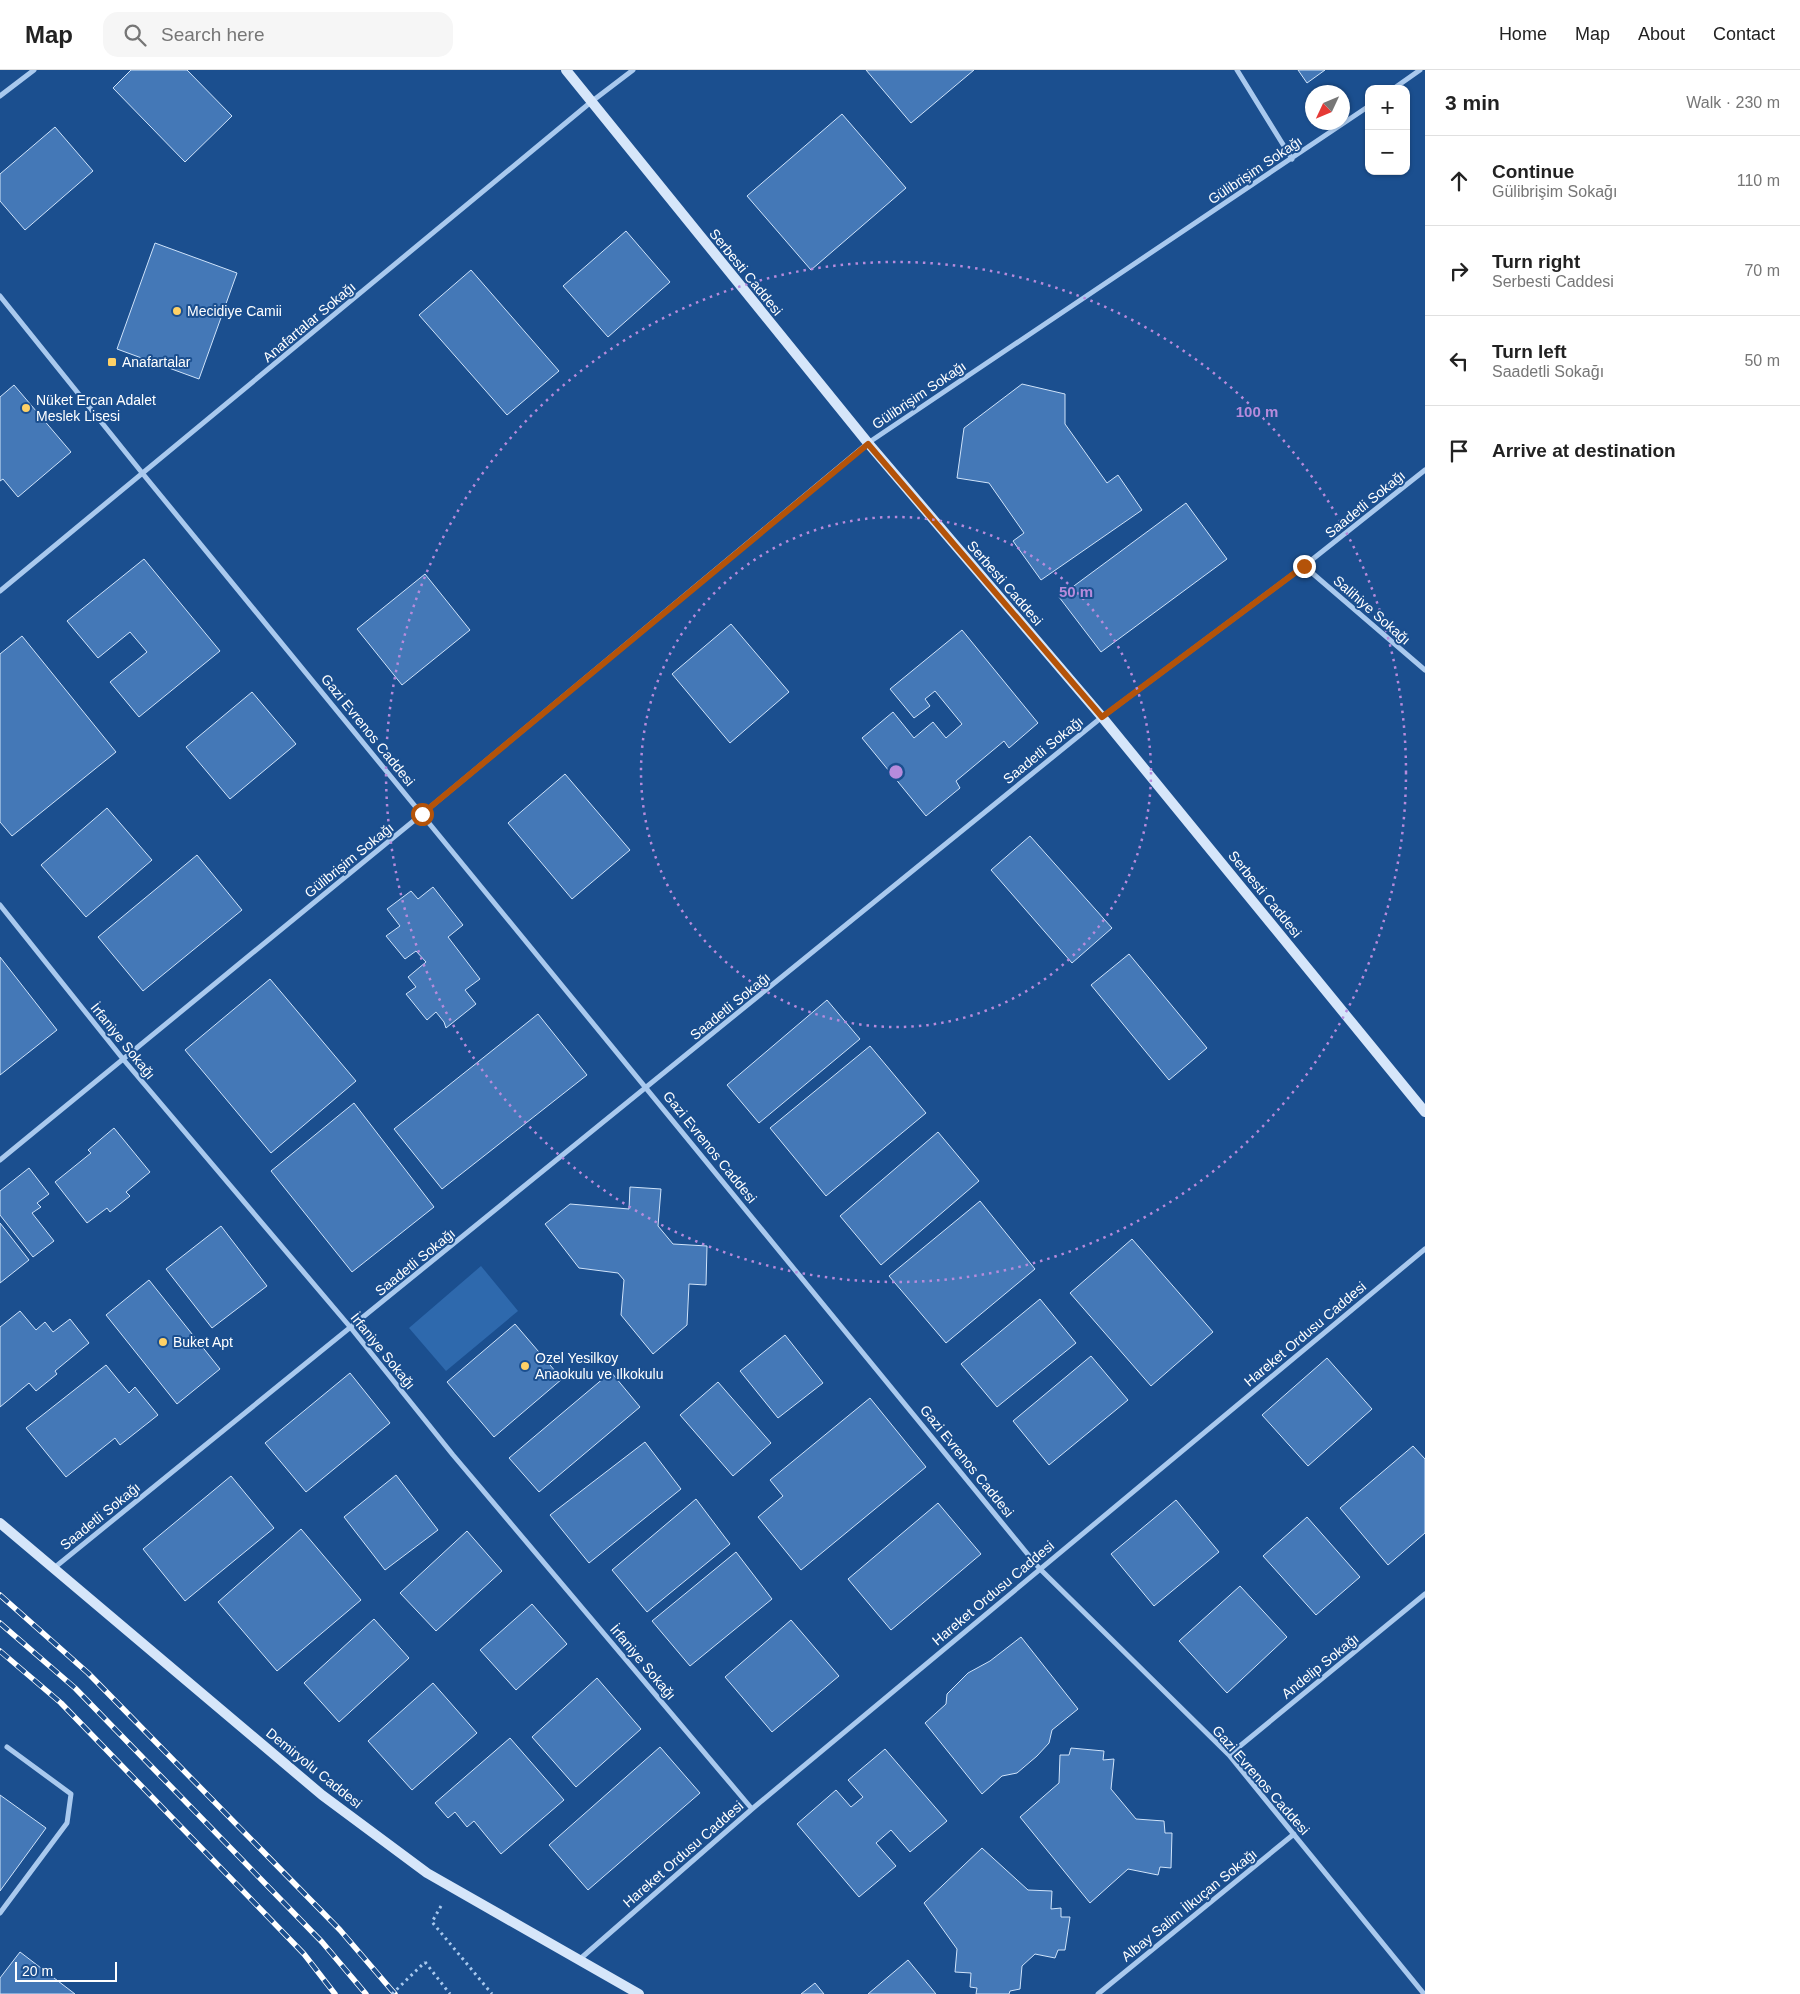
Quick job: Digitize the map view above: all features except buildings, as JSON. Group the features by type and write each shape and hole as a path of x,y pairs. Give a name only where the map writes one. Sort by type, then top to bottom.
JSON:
{"main road":[{"name":"Serbesti Caddesi","path":"566,70 868,444 1102,717 1425,1112"},
{"name":"Demiryolu Caddesi","path":"0,1523 322,1795 427,1873 639,1994"}],"street":[{"path":"0,96 34,70"},
{"name":"Anafartalar Sokağı","path":"0,591 591,102 633,70"},
{"path":"1237,70 1292,158"},
{"path":"1399,85 1420,70"},
{"name":"Gülibrişim Sokağı","path":"0,1160 422,814 868,444 1365,109"},
{"name":"Gazi Evrenos Caddesi","path":"0,296 143,474 1039,1568 1229,1755 1424,1992"},
{"name":"Saadetli Sokağı","path":"54,1568 1102,717 1304,566 1425,470"},
{"name":"Salihiye Sokağı","path":"1304,566 1425,670"},
{"name":"İrfaniye Sokağı","path":"0,905 123,1059 351,1328 453,1455 752,1809"},
{"name":"Hareket Ordusu Caddesi","path":"580,1959 752,1809 1039,1568 1425,1249"},
{"name":"Andelip Sokağı","path":"1229,1755 1425,1594"},
{"path":"0,1913 68,1823 71,1794 7,1747"},
{"name":"Albay Salim İlkuçan Sokağı","path":"1098,1994 1294,1834"}],"path":[{"path":"452,1887 432,1922 492,1994"},
{"path":"392,1994 425,1962 450,1994"}],"shaded area":[{"path":"481,1266 518,1311 446,1371 409,1328"}],"railway":[{"path":"0,1595 88,1673 340,1930 395,1994"},
{"path":"0,1623 75,1688 322,1942 366,1994"},
{"path":"0,1651 61,1703 304,1954 335,1994"}],"place":[{"name":"Mecidiye Camii","path":"177,311"},
{"name":"Anafartalar","path":"112,362"},
{"name":"Nüket Ercan Adalet Meslek Lisesi","path":"26,408"},
{"name":"Buket Apt","path":"163,1342"},
{"name":"Ozel Yesilkoy Anaokulu ve Ilkokulu","path":"525,1366"}],"route":[{"path":"422,814 868,444 1102,717 1304,566"}]}
